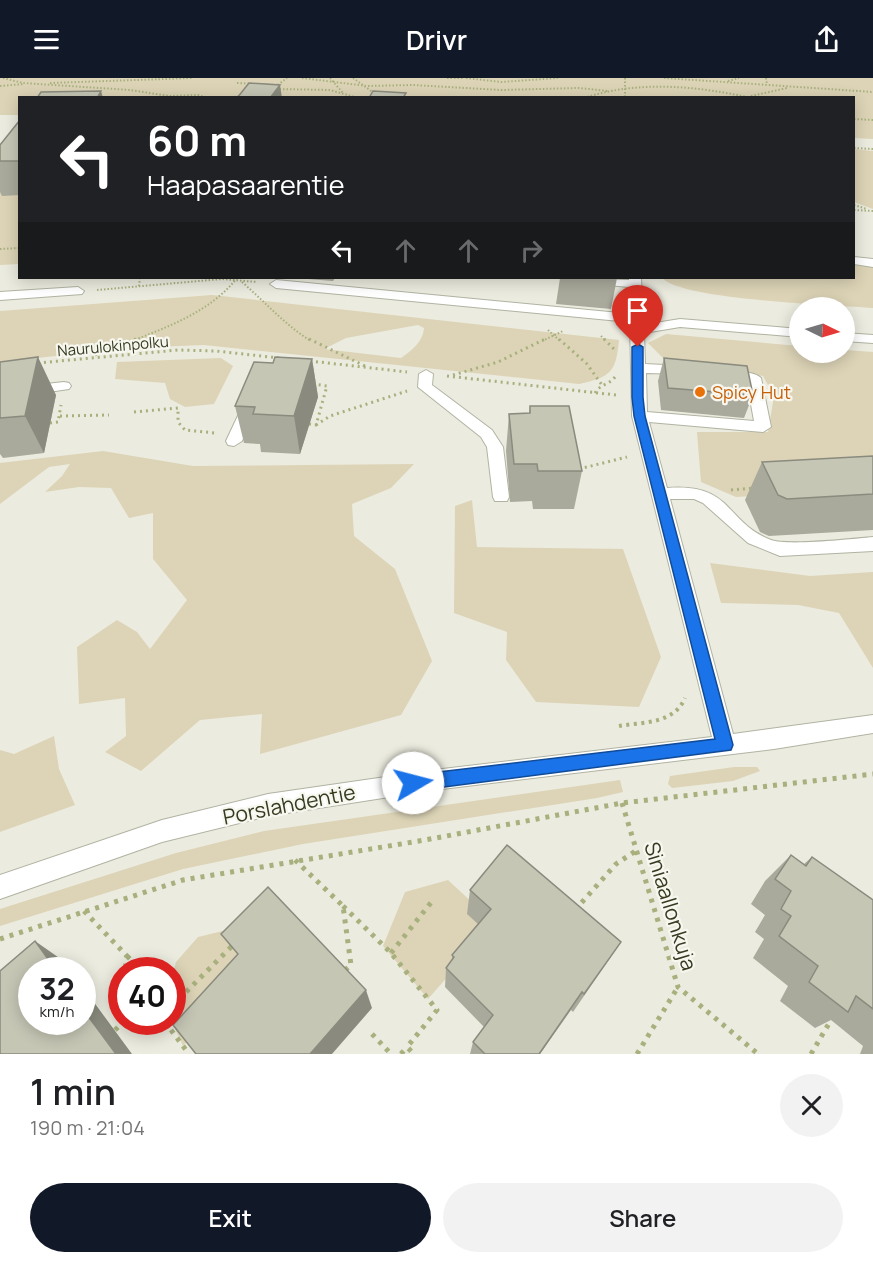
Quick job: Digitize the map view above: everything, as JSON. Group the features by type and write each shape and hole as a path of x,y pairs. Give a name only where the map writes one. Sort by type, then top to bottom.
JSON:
{"street":[{"path":"855,261 873,263"},
{"path":"605,279 635,280 640,416 725,745"},
{"path":"276,284 588,315 637,325 680,323 789,332"},
{"path":"0,296 78,291"},
{"path":"855,338 873,339"},
{"path":"638,368 754,378 762,427 640,416"},
{"path":"426,380 487,434 495,447 501,497"},
{"path":"0,394 64,386"},
{"path":"236,438 258,387"},
{"path":"487,434 510,434"},
{"path":"660,494 698,494 712,502 743,533 766,547 780,549 873,544"},
{"name":"Porslahdentie","path":"0,887 162,831 268,805 434,780 725,745 873,724"}],"path":[{"path":"3,78 33,84 130,90 169,96 201,96"},
{"path":"0,86 193,78"},
{"path":"247,78 237,84 258,83 284,89"},
{"path":"287,78 272,89 330,90 352,96"},
{"path":"302,78 336,84 367,86 413,85 501,90 579,88 608,91"},
{"path":"330,78 343,93"},
{"path":"353,78 379,96"},
{"path":"447,78 501,82 558,78"},
{"path":"625,78 625,96"},
{"path":"664,78 873,92"},
{"path":"724,82 739,78"},
{"path":"766,78 767,85"},
{"path":"754,96 797,87"},
{"path":"591,96 625,88 690,88 742,96"},
{"path":"242,96 248,95"},
{"path":"855,119 873,120"},
{"path":"855,148 873,149"},
{"path":"855,205 872,211"},
{"path":"855,210 872,211"},
{"path":"0,249 18,248"},
{"path":"139,286 141,279"},
{"path":"78,291 194,280 238,280 276,284"},
{"path":"89,358 141,338 205,307 228,291 238,280"},
{"path":"238,280 269,305 290,328 321,347 369,368"},
{"path":"527,309 587,364 602,384"},
{"path":"450,376 498,362 554,336 588,315 601,336 618,354"},
{"name":"Naurulokinpolku","path":"34,364 155,351 229,352"},
{"path":"309,424 316,425 330,416 426,380"},
{"path":"304,383 327,386 316,425"},
{"path":"134,412 178,408 177,422 185,430 236,438"},
{"path":"60,416 109,415"},
{"path":"576,475 574,470 633,455"},
{"path":"698,494 756,488"},
{"path":"619,726 676,714 683,705 686,691"},
{"path":"0,939 183,880 294,859 425,840 622,803 873,774"},
{"name":"Siniaallonkuja","path":"622,803 678,987 758,1054"},
{"path":"569,916 616,864 637,850"},
{"path":"294,859 391,953 437,1010 401,1054"},
{"path":"391,953 433,900"},
{"path":"340,975 351,965 343,906"},
{"path":"84,911 127,956"},
{"path":"186,992 237,941"},
{"path":"637,1054 678,987"},
{"path":"811,1054 831,1020"},
{"path":"372,1034 391,1054"},
{"path":"175,1035 189,1054"},
{"path":"407,1047 414,1054"}],"shaded area":[{"path":"0,78 873,78 873,139 855,138 855,96 18,96 18,115 0,115"},
{"path":"855,149 873,151 873,209 855,202"},
{"path":"0,167 18,194 18,264 0,265"},
{"path":"855,264 873,266 873,308 855,307 855,297 789,297 789,302 698,292 664,279 855,279"},
{"path":"212,295 619,340 616,359 610,371 598,379 579,384 204,345 130,348 0,362 0,311","holes":["418,325 424,328 419,342 401,358 324,349 346,338"]},
{"path":"666,334 789,345 789,363 855,363 855,351 873,352 873,488 736,497 701,482 697,432 768,432 774,396 763,376 667,362 648,343"},
{"path":"221,358 233,366 214,404 185,407 170,399 165,383 115,379 117,362"},
{"path":"103,451 193,466 414,464 391,488 352,504 354,536 395,569 432,661 401,715 260,754 262,714 200,720 141,771 105,752 126,736 125,698 79,704 77,647 117,620 137,632 150,649 187,600 153,559 153,513 129,518 111,488 79,487 45,492 62,476 70,464 49,467 0,504 0,463"},
{"path":"472,500 477,547 623,549 661,657 639,707 536,702 506,660 507,632 454,613 455,506"},
{"path":"710,563 810,576 873,572 873,668 839,613 798,605 721,603"},
{"path":"54,736 59,769 75,805 0,832 0,750 14,754"},
{"path":"734,767 757,767 760,771 733,781 672,788 668,784 670,776"},
{"path":"620,780 623,792 597,798 303,844 183,869 0,926 0,909 176,853 264,831"},
{"path":"448,880 475,905 487,932 428,999 383,946 405,892"},
{"path":"231,929 253,975 183,1046 178,1035 186,1035 186,957 180,957 198,937"}],"building":[{"path":"249,83 280,85 272,96 239,96"},
{"path":"101,91 98,96 38,96 41,92"},
{"path":"373,91 406,93 404,96 370,96"},
{"path":"18,122 18,161 0,161 0,145"},
{"path":"38,357 25,416 0,418 0,362"},
{"path":"275,357 312,359 294,416 253,414 255,407 235,406 254,362 273,363"},
{"path":"664,358 747,366 753,395 668,388"},
{"path":"530,406 569,406 582,471 538,471 537,464 514,464 509,414 530,413"},
{"path":"873,456 873,494 787,499 778,495 762,462"},
{"path":"507,845 621,942 584,994 582,992 539,1054 485,1054 473,1042 493,1015 446,968 454,957 452,955 491,909 470,890"},
{"path":"791,855 806,866 812,857 873,900 873,1009 856,996 848,1012 809,982 818,966 779,936 791,916 781,909 791,891 775,879"},
{"path":"268,887 366,990 310,1054 196,1054 181,1035 186,1035 186,1011 238,954 221,934"},
{"path":"35,941 47,957 18,957 18,1035 96,1035 96,1027 116,1054 0,1054 0,971"}],"place":[{"name":"Spicy Hut","path":"700,392"}],"route":[{"path":"413,783 725,745 640,416 637,397 638,347"}]}
